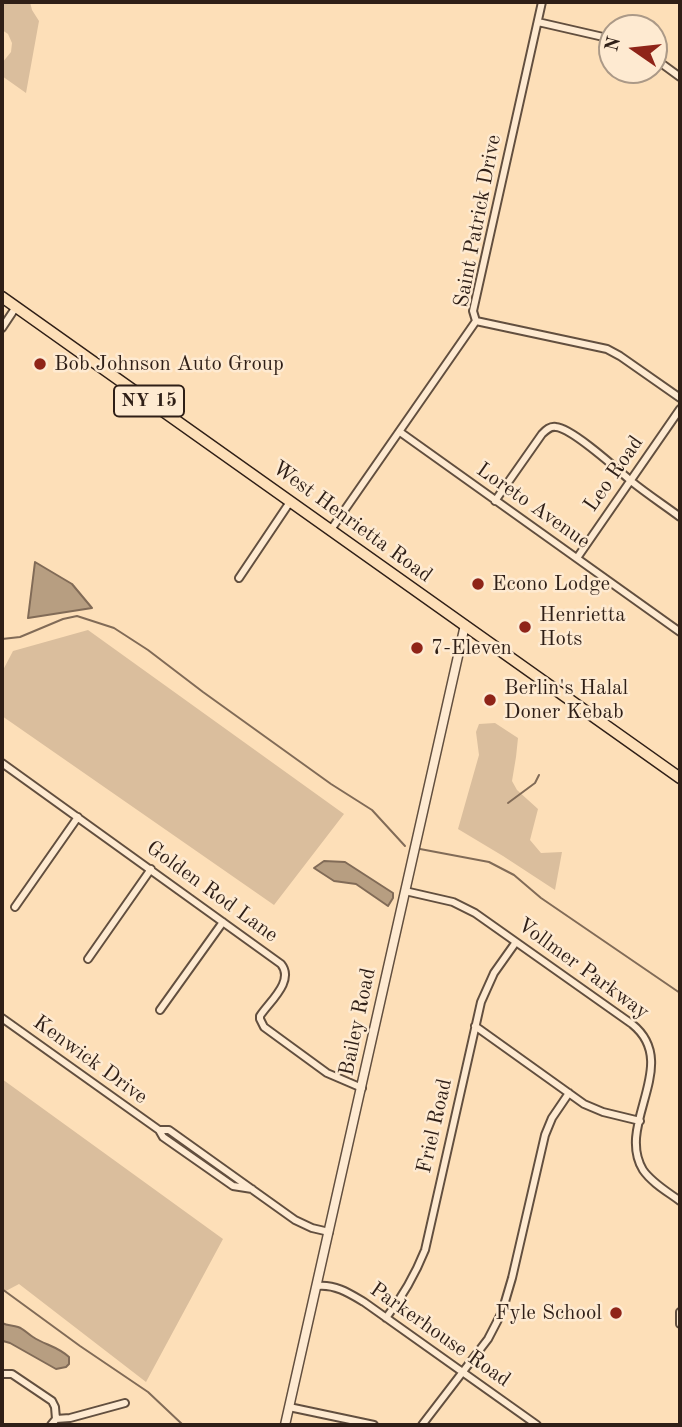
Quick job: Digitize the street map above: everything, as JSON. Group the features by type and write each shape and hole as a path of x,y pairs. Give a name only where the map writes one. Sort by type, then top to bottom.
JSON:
{"main road":[{"name":"West Henrietta Road","path":"2,297 680,778"}],"street":[{"name":"Saint Patrick Drive","path":"330,531 476,321 473,311 542,2"},
{"path":"538,22 598,36"},
{"path":"2,328 16,307"},
{"path":"476,321 607,349 680,398"},
{"name":"Leo Road","path":"577,558 680,409"},
{"path":"495,501 542,434 554,427 568,432 680,517"},
{"name":"Loreto Avenue","path":"400,432 680,632"},
{"path":"239,578 290,502"},
{"name":"Bailey Road","path":"285,1425 465,625"},
{"name":"Golden Rod Lane","path":"3,766 278,961 286,970 284,982 260,1016 264,1027 327,1073 362,1088"},
{"path":"15,907 78,817"},
{"path":"88,959 151,869"},
{"name":"Vollmer Parkway","path":"405,891 437,897 463,906 646,1036 652,1049 653,1065 640,1121 637,1154 643,1169 654,1182 680,1201"},
{"path":"160,1010 223,922"},
{"name":"Friel Road","path":"386,1318 410,1283 425,1250 481,1002 488,982 516,942"},
{"name":"Kenwick Drive","path":"2,1018 159,1129 169,1130 303,1225 329,1232"},
{"path":"475,1026 584,1104 603,1112 640,1121"},
{"path":"422,1425 488,1339 502,1312 545,1135 552,1118 569,1093"},
{"name":"Parkerhouse Road","path":"317,1286 325,1285 344,1290 537,1425"},
{"path":"680,1312 680,1324"},
{"path":"2,1374 12,1374 52,1401 56,1419 51,1425"},
{"path":"56,1419 70,1418 125,1403"},
{"path":"289,1407 369,1425"}],"shaded area":[{"path":"2,2 30,2 39,21 26,93 2,76 2,63 11,52 12,43 8,34 2,30"},
{"path":"35,562 72,584 92,608 28,618"},
{"path":"88,630 344,814 274,905 2,716 2,672 13,651"},
{"path":"495,723 518,738 512,781 517,790 538,809 530,840 541,853 562,852 555,890 458,829 479,755 476,732 479,724"},
{"path":"324,861 345,862 393,893 393,898 388,906 356,884 334,881 314,868"},
{"path":"2,1079 223,1239 146,1382 19,1284 2,1293"},
{"path":"2,1323 20,1328 60,1350 69,1357 69,1364 56,1369 10,1343 3,1341 2,1344"}],"waterway":[{"path":"2,639 20,637 77,616 114,628 331,784 372,810 405,846"},
{"path":"508,803 535,783 539,775"},
{"path":"420,849 489,862 514,875 541,898 680,993"},
{"path":"2,1289 148,1392 183,1425"}],"place":[{"name":"Bob Johnson Auto Group","path":"40,364"},
{"name":"Econo Lodge","path":"478,584"},
{"name":"Henrietta Hots","path":"525,627"},
{"name":"7-Eleven","path":"417,648"},
{"name":"Berlin's Halal Doner Kebab","path":"490,700"},
{"name":"Fyle School","path":"616,1313"}]}
